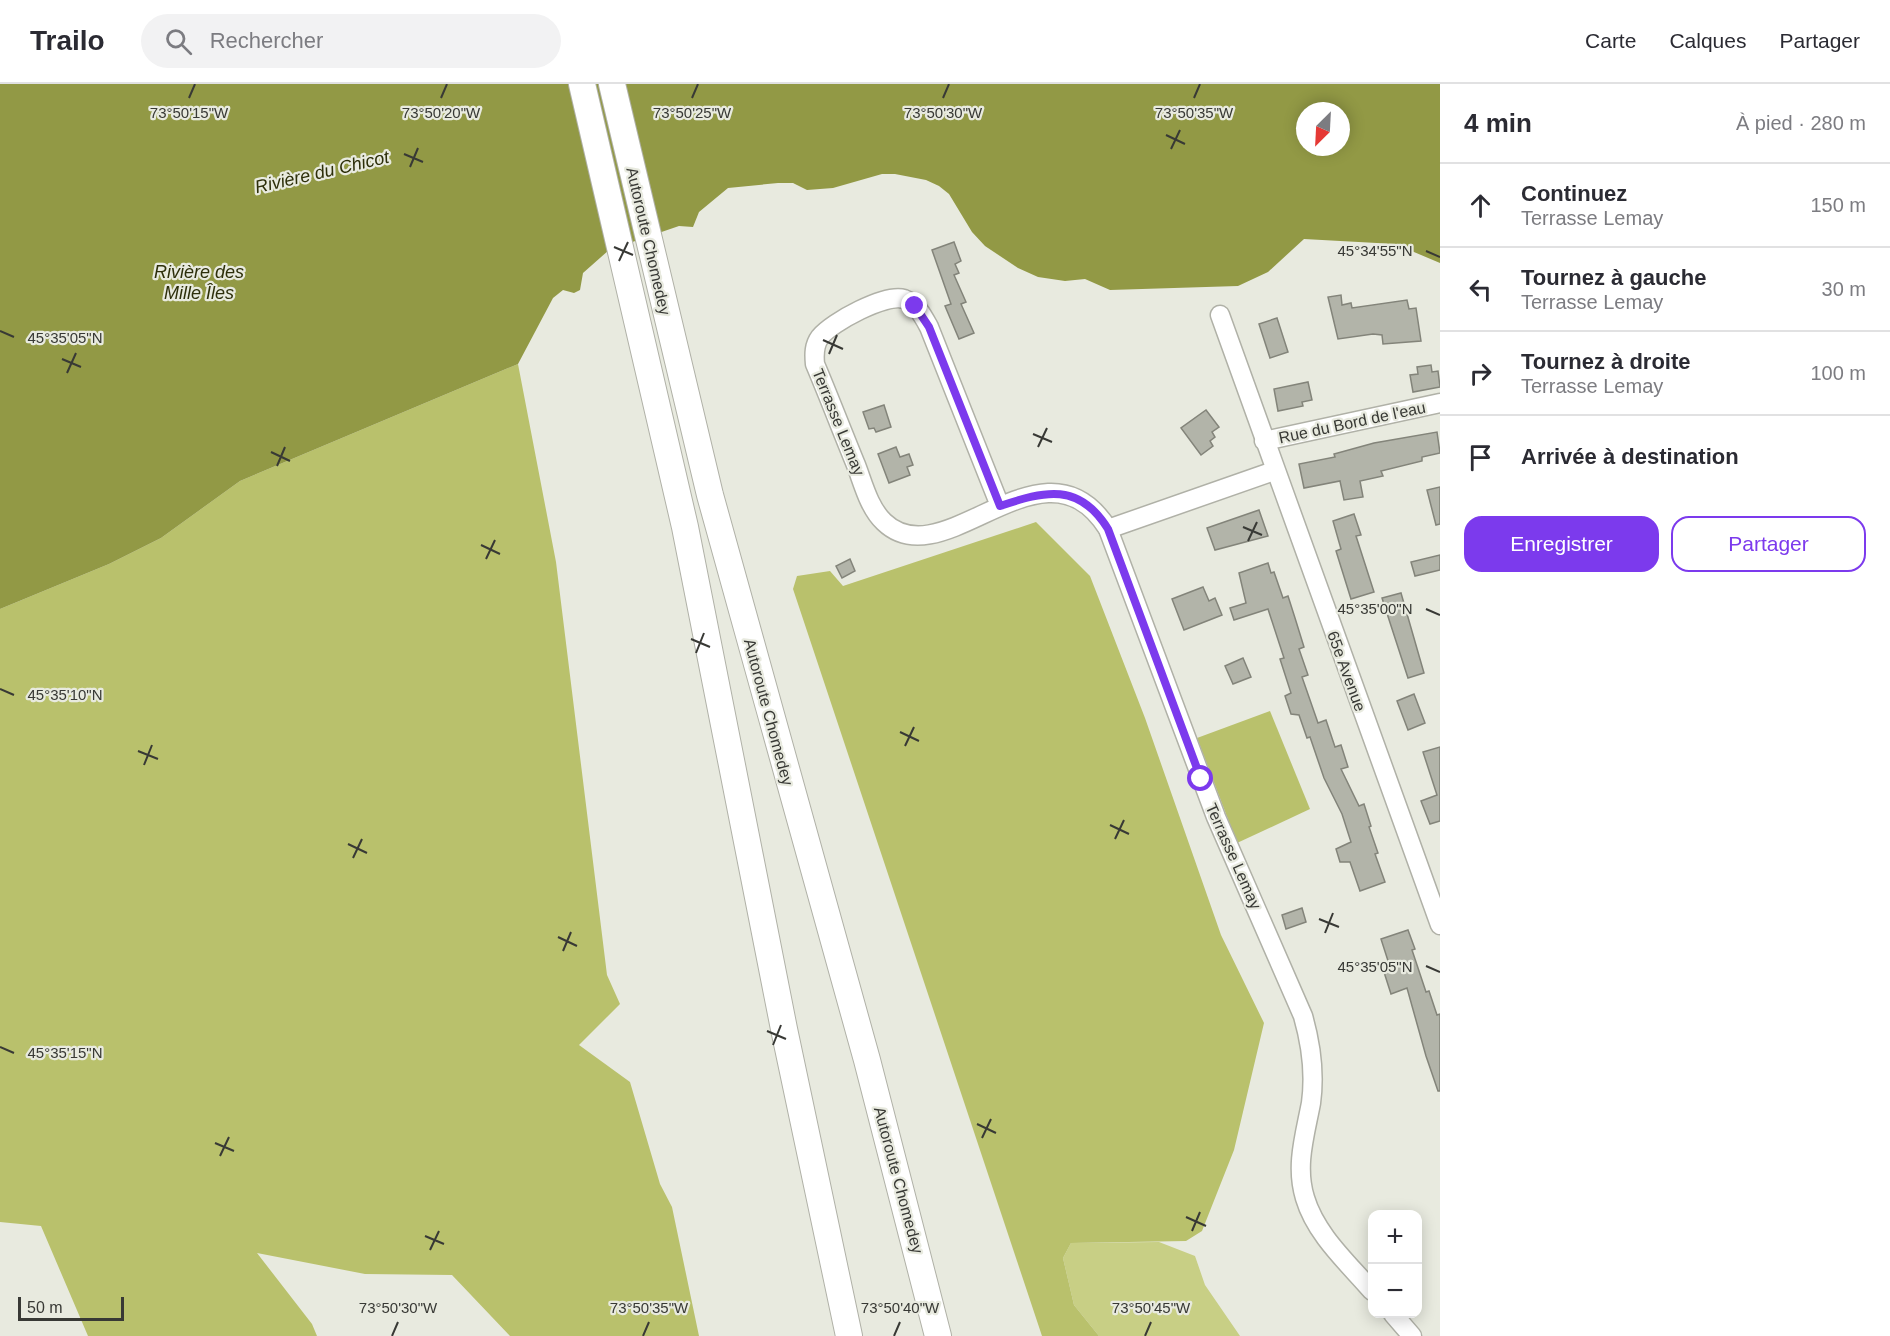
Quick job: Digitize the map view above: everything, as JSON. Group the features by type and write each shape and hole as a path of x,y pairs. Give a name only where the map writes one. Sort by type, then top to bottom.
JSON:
{"highway":[{"name":"Autoroute Chomedey","path":"582,84 685,527 784,1029 849,1336"},
{"name":"Autoroute Chomedey","path":"612,84 739,604 870,1071 938,1336"}],"street":[{"name":"Terrasse Lemay","path":"1000,506 929,327 915,306 903,299 890,299 844,319 821,336 816,344 815,364 872,504 883,521 900,533 917,537 937,532 1000,506 1035,495 1064,493 1085,504 1108,529 1204,789 1303,1016 1311,1050 1312,1080 1300,1159 1301,1185 1305,1200 1320,1229 1368,1286"},
{"name":"65e Avenue","path":"1220,315 1274,471 1440,925"},
{"name":"Rue du Bord de l'eau","path":"1264,441 1440,403"},
{"name":"Rue du Bord de l'eau","path":"1108,529 1274,471"},
{"path":"1396,1318 1412,1336"}],"shaded area":[{"path":"518,364 556,562 607,975 620,1004 579,1045 630,1082 660,1184 672,1207 699,1336 510,1336 452,1275 365,1274 257,1253 312,1324 317,1336 88,1336 41,1226 0,1222 0,609 109,564 161,538 240,481"},
{"path":"1036,522 1090,576 1145,718 1221,935 1264,1023 1234,1150 1202,1231 1186,1241 1071,1243 1063,1258 1074,1305 1099,1336 1042,1336 793,589 797,576 830,571 843,586"},
{"path":"1270,711 1310,809 1237,843 1197,738"},
{"path":"1159,1242 1195,1256 1205,1285 1240,1336 1099,1336 1074,1305 1063,1258 1071,1243"}],"water":[{"name":"Rivière des Mille Îles","path":"0,84 1440,84 1440,263 1395,244 1304,239 1268,272 1238,286 1110,290 1085,279 1065,281 1038,277 1018,268 985,246 972,232 949,194 926,180 882,174 833,188 807,190 793,183 778,183 728,188 699,212 693,227 679,226 609,250 583,273 580,290 574,293 563,290 553,298 518,364 240,481 161,538 109,564 0,609"}],"building":[{"path":"954,242 961,261 955,264 959,273 954,275 966,302 961,304 974,333 959,339 945,306 951,304 932,250"},
{"path":"1341,295 1342,305 1351,303 1352,308 1407,300 1409,309 1416,308 1421,341 1383,344 1382,335 1373,334 1338,339 1328,297"},
{"path":"1277,318 1288,352 1270,358 1259,324"},
{"path":"1431,365 1432,372 1438,371 1440,387 1413,392 1410,375 1418,374 1417,367"},
{"path":"1308,382 1312,400 1302,402 1303,406 1278,411 1274,389"},
{"path":"884,405 891,427 876,432 874,428 869,429 863,412"},
{"path":"1206,410 1219,427 1212,432 1215,437 1210,441 1213,446 1201,455 1181,428"},
{"path":"1437,432 1440,453 1422,457 1422,461 1381,471 1383,476 1360,481 1363,497 1344,500 1340,481 1304,488 1299,464 1335,457 1334,454 1374,443"},
{"path":"896,447 900,457 909,454 913,465 907,467 910,475 889,483 878,454"},
{"path":"1440,487 1440,524 1436,525 1427,490"},
{"path":"1259,510 1268,536 1215,550 1207,528"},
{"path":"1354,514 1361,535 1356,536 1374,592 1351,599 1336,551 1341,549 1333,521"},
{"path":"1440,555 1440,570 1415,576 1411,562"},
{"path":"850,559 855,571 842,578 836,566"},
{"path":"1268,563 1271,573 1274,572 1283,598 1288,596 1295,618 1304,647 1299,649 1308,675 1302,677 1318,723 1326,720 1335,747 1341,745 1348,767 1341,769 1359,806 1364,804 1371,826 1369,827 1378,853 1375,854 1385,882 1360,891 1350,862 1340,862 1336,849 1351,842 1342,814 1324,778 1310,737 1307,738 1299,715 1291,714 1285,696 1291,693 1280,659 1284,658 1268,609 1234,620 1230,608 1246,603 1239,573"},
{"path":"1203,587 1209,601 1215,598 1222,615 1184,630 1172,599"},
{"path":"1401,593 1424,673 1408,678 1382,598"},
{"path":"1243,658 1251,677 1233,684 1225,666"},
{"path":"1414,694 1425,723 1408,730 1397,701"},
{"path":"1440,747 1440,821 1430,824 1421,801 1437,795 1423,752"},
{"path":"1302,908 1306,922 1286,929 1282,915"},
{"path":"1408,930 1426,992 1429,991 1437,1015 1440,1014 1440,1091 1438,1091 1426,1056 1407,988 1391,994 1383,969 1390,967 1381,939"}],"route":[{"path":"915,306 929,327 1000,506 1035,495 1064,493 1085,504 1101,518 1108,529 1201,779"}],"water label":[{"name":"Rivière du Chicot","path":"322,172"}]}
